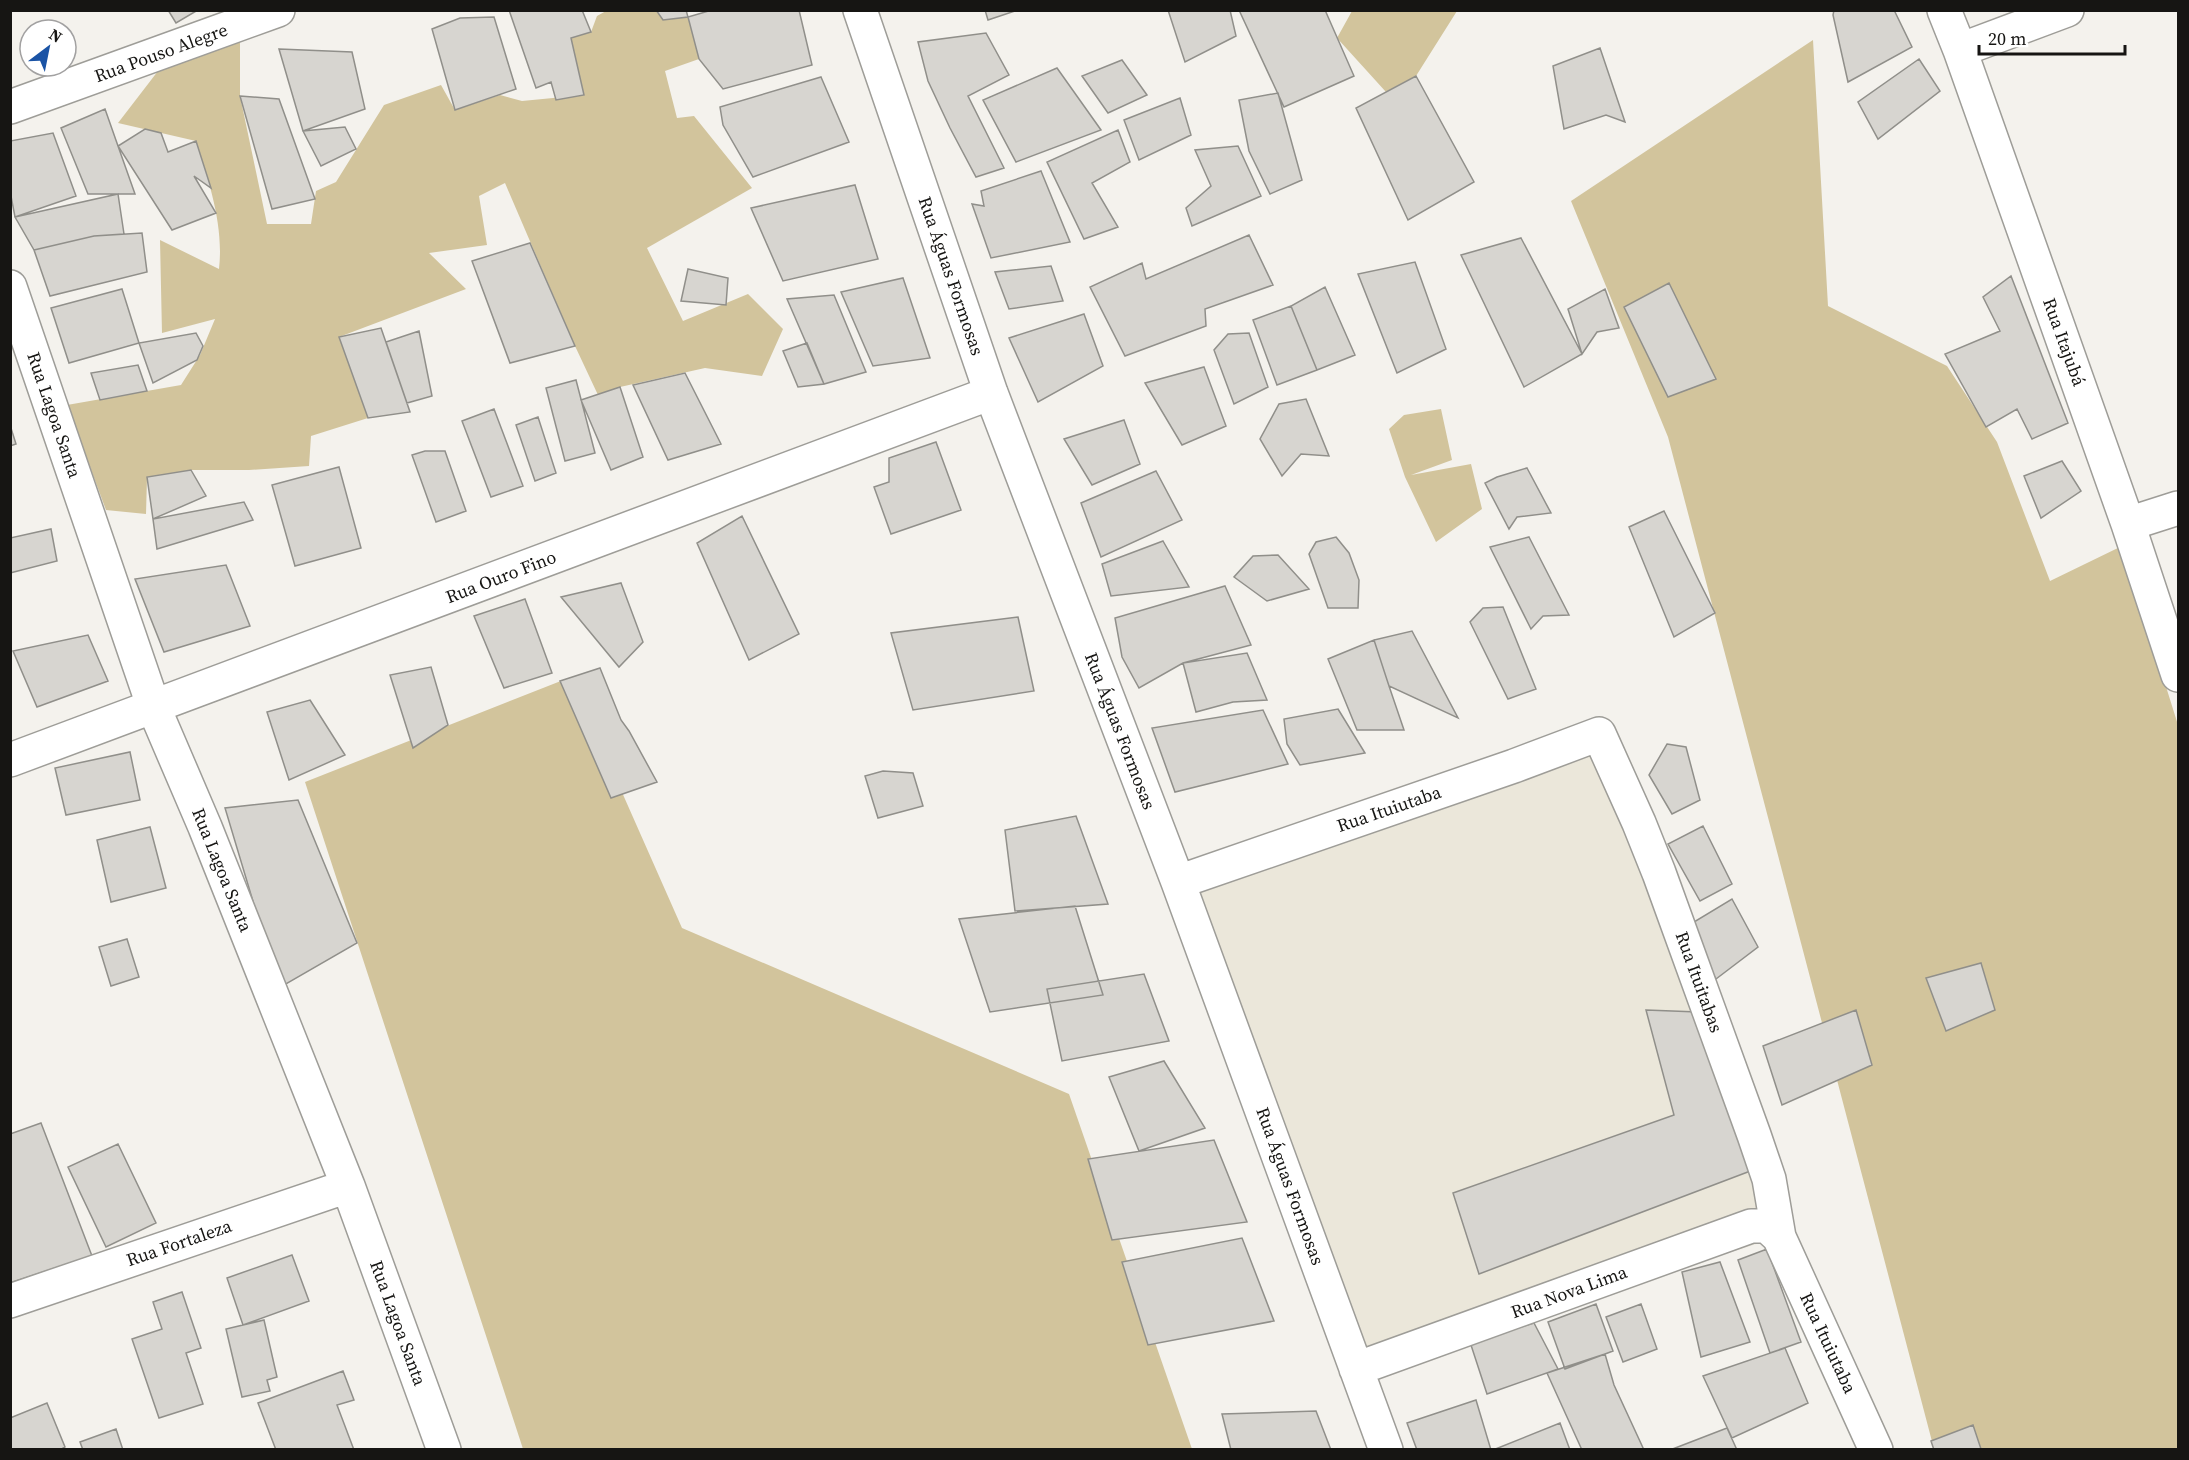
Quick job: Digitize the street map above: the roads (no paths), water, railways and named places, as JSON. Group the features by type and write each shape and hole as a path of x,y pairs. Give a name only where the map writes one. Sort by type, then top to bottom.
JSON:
{"street":[{"name":"Rua Pouso Alegre","path":"10,107 278,10"},
{"name":"Rua Águas Formosas","path":"860,10 991,393 1178,882 1386,1449"},
{"name":"Rua Itajubá","path":"1944,10 2128,524 2178,675"},
{"path":"1960,50 2067,10"},
{"name":"Rua Lagoa Santa","path":"10,287 154,708 205,827 348,1186 444,1449"},
{"name":"Rua Ouro Fino","path":"10,760 991,393"},
{"path":"2128,524 2178,508"},
{"name":"Rua Ituiutaba","path":"1178,882 1514,766 1599,734"},
{"name":"Rua Ituitabas","path":"1599,734 1647,843 1754,1135 1769,1179 1779,1238"},
{"name":"Rua Fortaleza","path":"10,1301 348,1186"},
{"name":"Rua Nova Lima","path":"1356,1369 1751,1226 1767,1226 1779,1238"},
{"name":"Rua Ituiutaba","path":"1779,1238 1876,1449"}]}
